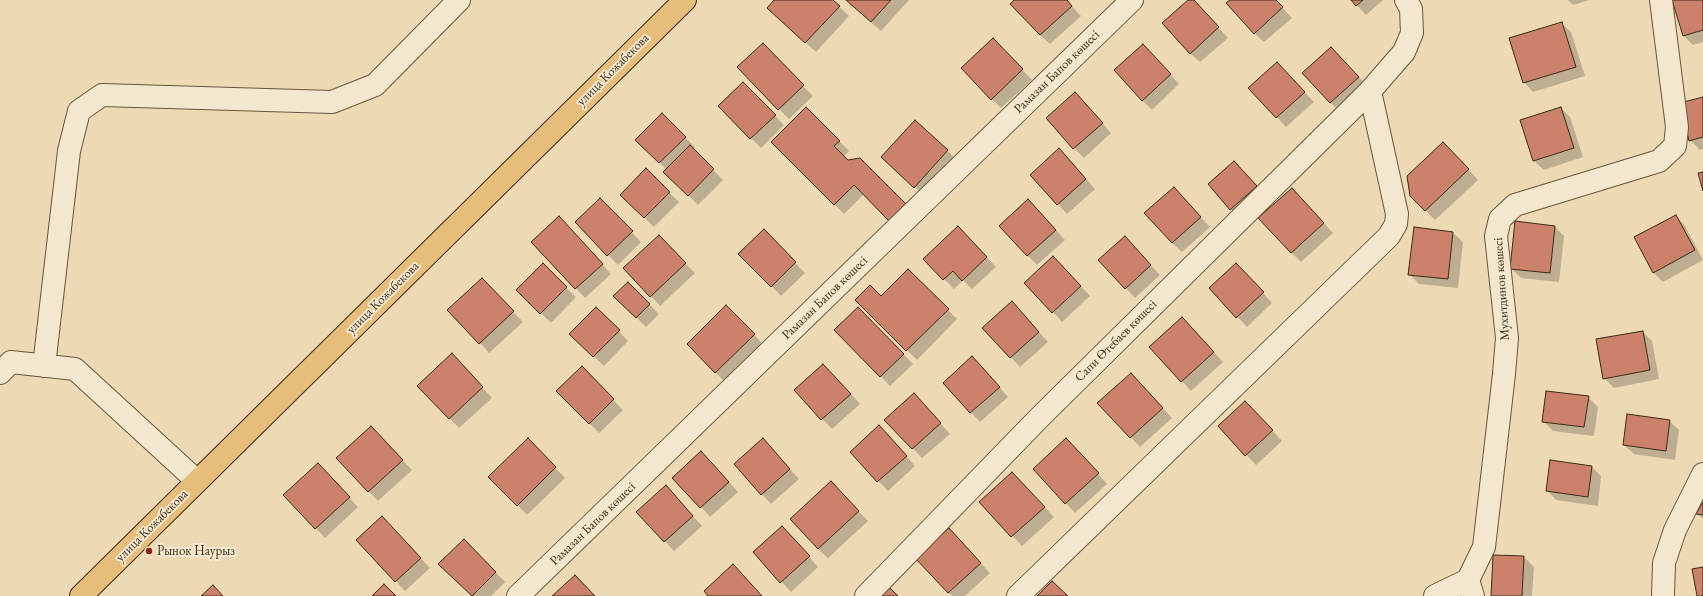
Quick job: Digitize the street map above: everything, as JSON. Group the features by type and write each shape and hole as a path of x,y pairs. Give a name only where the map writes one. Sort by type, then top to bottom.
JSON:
{"main road":[{"name":"улица Кожабекова","path":"80,596 685,0"}],"street":[{"path":"44,366 68,151 79,111 102,95 332,102 375,85 459,0"},
{"name":"Рамазан Бапов көшесі","path":"518,596 1132,0"},
{"name":"Сапи Өтебаев көшесі","path":"866,596 1040,417 1370,92 1404,52 1412,33 1411,9 1406,0"},
{"name":"Мухитдинов көшесі","path":"1470,588 1484,547 1504,374 1506,338 1496,236 1500,219 1516,205 1659,161 1674,146 1677,126 1661,0"},
{"path":"1018,596 1389,236 1396,224 1397,214 1370,92"},
{"path":"0,372 11,362 75,369 197,481"},
{"path":"1663,596 1664,562 1675,530 1703,474"},
{"path":"1435,596 1470,588"}],"building":[{"path":"774,0 833,0 840,6 805,43 767,8"},
{"path":"846,0 891,0 871,22"},
{"path":"1014,0 1067,0 1072,6 1040,35 1010,4"},
{"path":"1188,0 1194,0 1219,27 1190,54 1162,23"},
{"path":"1230,0 1276,0 1283,7 1254,34 1226,3"},
{"path":"1351,0 1363,0 1356,6"},
{"path":"1672,0 1703,0 1703,30 1683,36"},
{"path":"1562,22 1576,67 1523,83 1509,38"},
{"path":"993,38 1023,69 991,100 961,68"},
{"path":"763,43 804,85 778,110 737,67"},
{"path":"1143,44 1171,74 1142,101 1114,70"},
{"path":"1331,47 1359,77 1330,103 1302,73"},
{"path":"1277,62 1305,92 1276,118 1248,88"},
{"path":"743,82 776,115 750,139 718,106"},
{"path":"1075,92 1103,123 1073,149 1046,118"},
{"path":"1703,97 1703,137 1689,141 1680,103"},
{"path":"806,107 840,141 834,146 848,160 860,158 906,204 889,221 854,185 834,205 771,142"},
{"path":"1561,107 1574,148 1533,161 1520,120"},
{"path":"662,113 686,137 659,163 635,140"},
{"path":"915,120 948,150 914,188 881,157"},
{"path":"1443,142 1469,169 1425,211 1410,196 1407,176"},
{"path":"690,145 714,169 688,196 663,172"},
{"path":"1059,148 1086,179 1057,205 1030,175"},
{"path":"1234,161 1257,186 1230,210 1208,184"},
{"path":"646,168 670,192 644,218 620,195"},
{"path":"1703,172 1703,191 1698,173"},
{"path":"1174,187 1201,217 1172,243 1144,213"},
{"path":"1292,188 1324,223 1291,253 1258,218"},
{"path":"600,198 633,231 607,256 575,222"},
{"path":"1028,199 1056,230 1027,256 999,226"},
{"path":"1676,215 1695,250 1653,273 1634,237"},
{"path":"559,216 603,264 575,289 531,242"},
{"path":"1515,221 1555,226 1550,273 1510,269"},
{"path":"958,226 987,257 962,281 953,271 943,280 923,259"},
{"path":"1414,227 1453,232 1448,279 1408,275"},
{"path":"764,229 796,262 771,287 738,254"},
{"path":"659,235 686,263 650,297 623,268"},
{"path":"1125,236 1151,265 1125,289 1098,260"},
{"path":"1053,256 1081,286 1052,313 1024,283"},
{"path":"543,263 567,287 540,314 516,290"},
{"path":"1236,263 1264,292 1236,318 1209,288"},
{"path":"908,269 949,309 906,351 855,300 870,285 881,296"},
{"path":"482,278 514,311 479,344 447,310"},
{"path":"628,282 650,304 636,318 613,296"},
{"path":"1012,301 1039,332 1010,358 982,328"},
{"path":"726,305 755,334 715,373 687,344"},
{"path":"596,307 620,330 593,357 569,334"},
{"path":"858,307 904,354 880,377 834,330"},
{"path":"1182,317 1214,352 1181,382 1149,347"},
{"path":"1643,331 1650,370 1603,379 1596,339"},
{"path":"452,353 483,387 449,419 417,386"},
{"path":"972,356 1000,387 970,413 943,383"},
{"path":"823,364 851,394 821,420 794,390"},
{"path":"582,366 614,399 589,424 556,391"},
{"path":"1131,373 1163,408 1130,438 1097,403"},
{"path":"1546,391 1589,396 1584,427 1542,422"},
{"path":"914,393 941,423 912,449 884,420"},
{"path":"1245,401 1273,430 1245,456 1218,426"},
{"path":"1627,414 1670,420 1666,451 1623,445"},
{"path":"879,425 907,456 877,482 850,452"},
{"path":"371,426 403,460 368,492 336,458"},
{"path":"528,438 556,467 517,506 488,477"},
{"path":"763,438 790,469 761,495 734,464"},
{"path":"1066,438 1099,473 1065,504 1033,469"},
{"path":"701,451 729,482 700,508 672,478"},
{"path":"1550,460 1592,466 1588,497 1546,491"},
{"path":"318,463 350,497 315,529 283,495"},
{"path":"1012,472 1045,507 1011,537 979,502"},
{"path":"831,481 859,511 818,549 790,519"},
{"path":"666,485 693,516 664,542 636,512"},
{"path":"1703,502 1703,515 1696,514"},
{"path":"382,516 421,558 395,582 356,540"},
{"path":"782,526 810,556 780,583 753,552"},
{"path":"949,528 981,563 948,593 915,558"},
{"path":"464,539 496,572 472,596 438,564"},
{"path":"1493,555 1524,556 1522,596 1491,596"},
{"path":"733,564 762,596 708,596 704,591"},
{"path":"1703,567 1703,596 1697,596 1692,569"},
{"path":"575,575 595,596 552,596"},
{"path":"1052,581 1068,596 1037,596"},
{"path":"384,584 396,596 372,596"},
{"path":"213,585 223,596 201,596"},
{"path":"888,586 898,596 878,596"}],"place":[{"name":"Рынок Наурыз","path":"149,551"}]}
